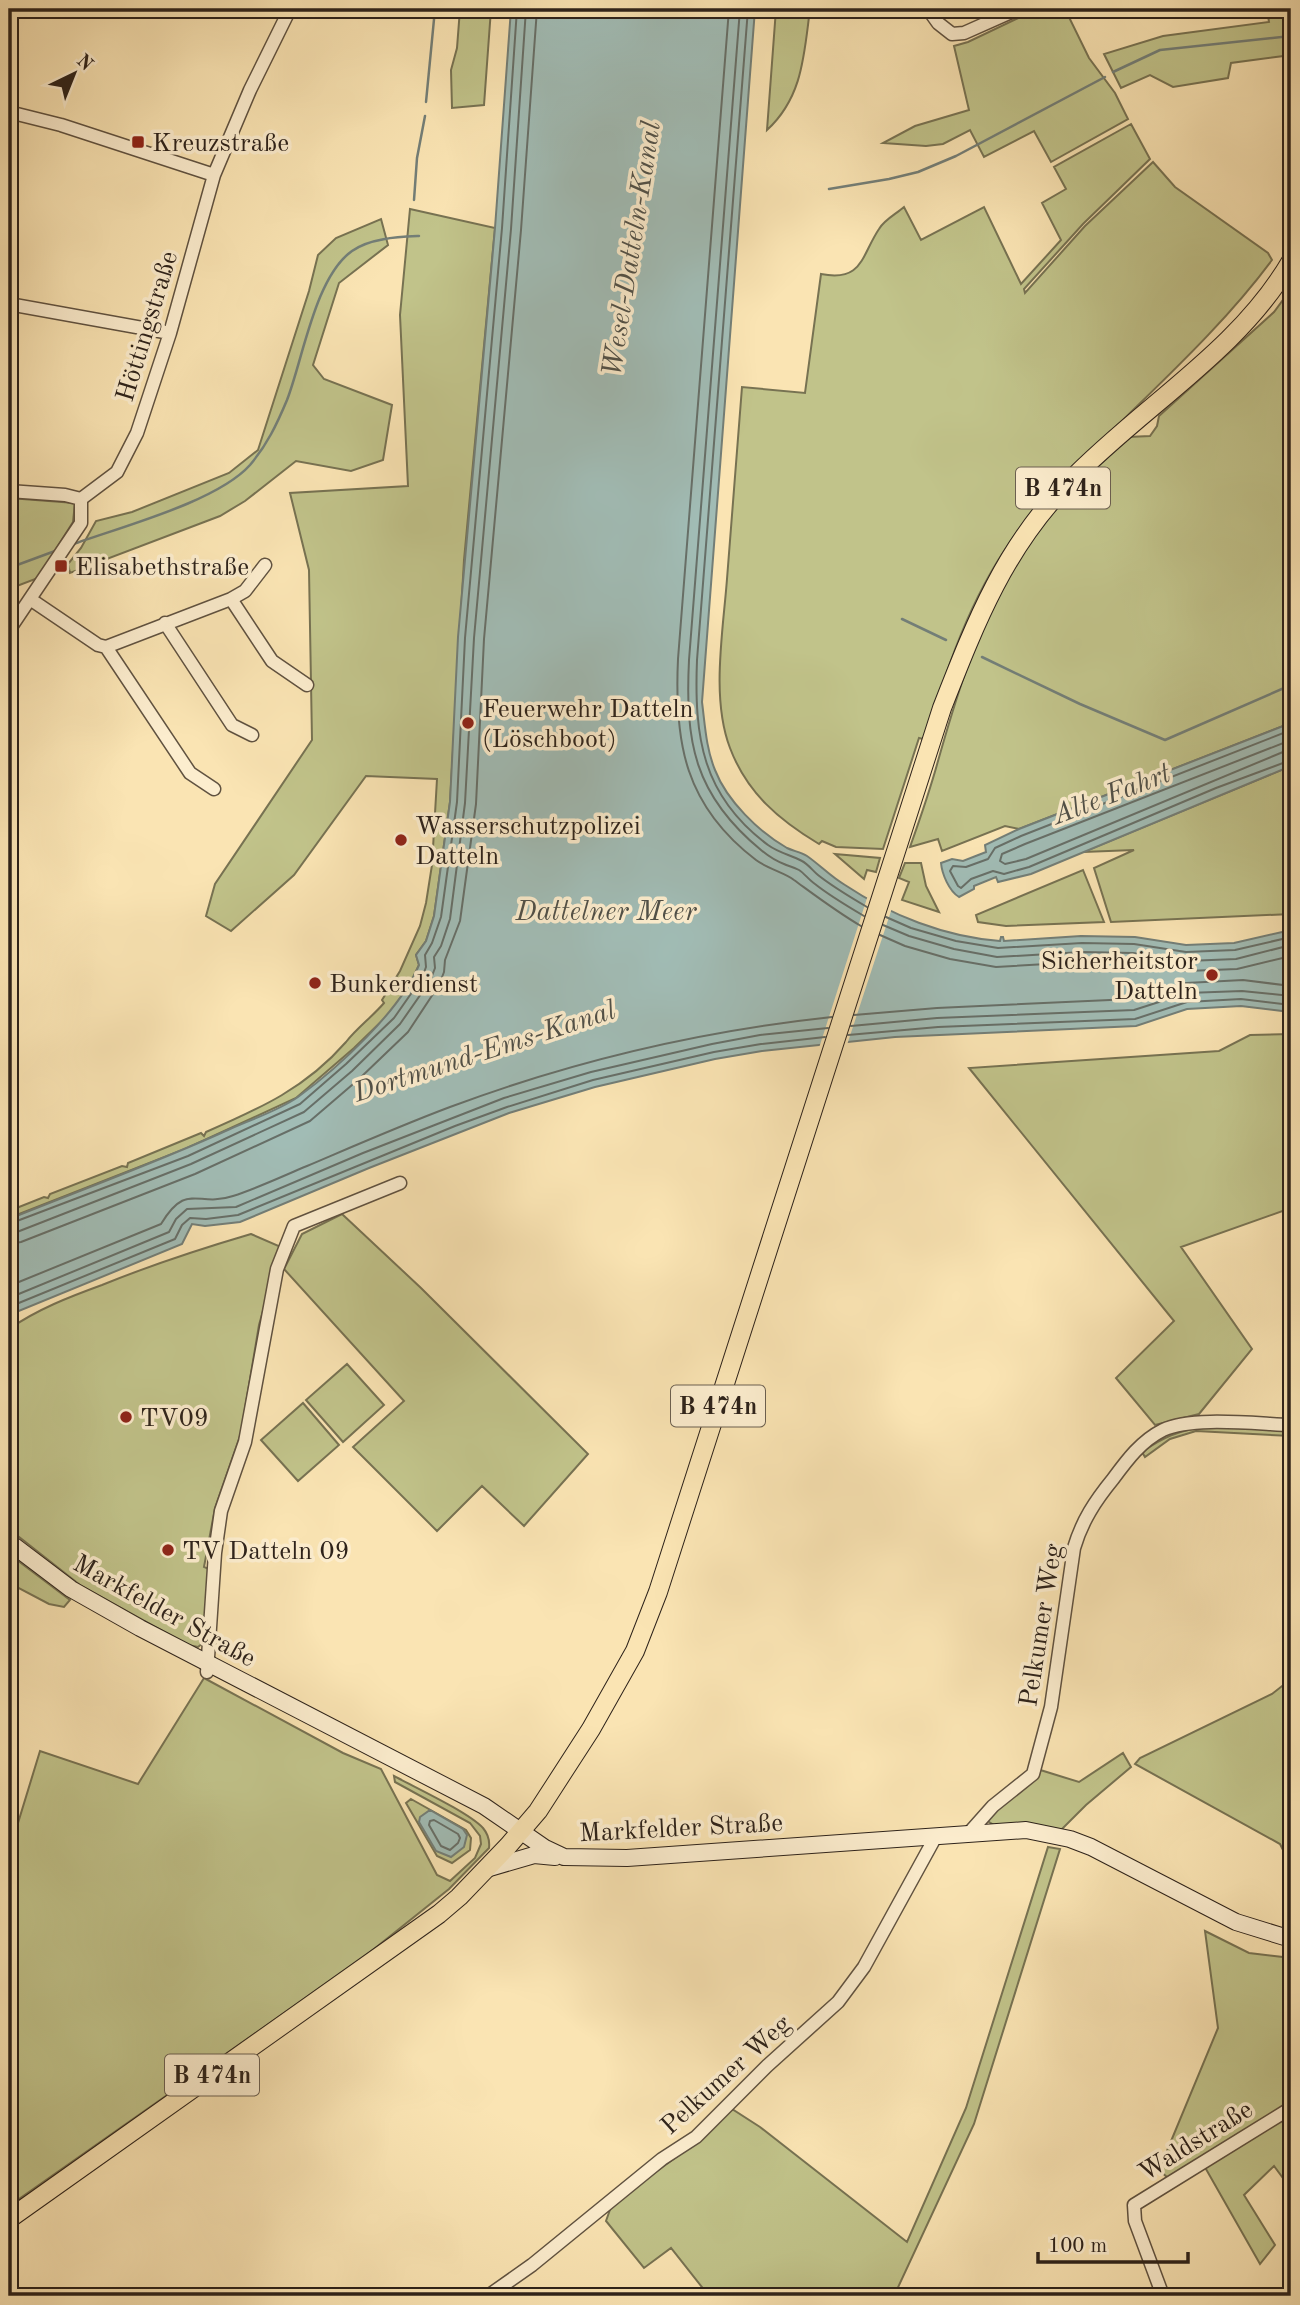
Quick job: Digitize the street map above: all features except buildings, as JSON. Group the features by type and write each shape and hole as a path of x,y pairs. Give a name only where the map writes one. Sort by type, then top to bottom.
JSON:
{"main road":[{"name":"B 474n","path":"9,2218 415,1932 459,1897 538,1811 591,1729 635,1651 658,1592 827,1074 942,708 979,615 1019,541 1039,515 1070,480 1212,356 1255,311 1291,261"}],"street":[{"name":"Höttingstraße","path":"81,499 110,479 123,463 137,433 170,333 214,175 288,9"},
{"path":"928,9 952,34 964,33 1018,9"},
{"path":"9,112 61,125 214,175"},
{"path":"9,304 170,333"},
{"path":"9,491 65,495 81,499 81,523 9,630"},
{"path":"30,599 98,645 106,647 165,622 231,599 246,591 265,565"},
{"path":"231,599 272,661 307,685"},
{"path":"165,622 232,725 252,735"},
{"path":"106,647 190,774 214,789"},
{"path":"208,1668 215,1553 221,1511 245,1442 277,1269 295,1226 400,1183"},
{"name":"Pelkumer Weg","path":"969,1833 993,1806 1033,1774 1051,1707 1077,1537 1091,1506 1134,1451 1163,1430 1193,1423 1291,1425"},
{"name":"Markfelder Straße","path":"9,1542 71,1589 208,1668 484,1806 545,1848 564,1857 627,1858 1026,1830 1070,1839 1091,1847 1236,1922 1291,1939"},
{"name":"Pelkumer Weg","path":"488,2296 662,2159 696,2137 761,2072 838,2002 864,1967 936,1836"},
{"path":"486,1869 534,1855 564,1857"},
{"name":"Waldstraße","path":"1163,2296 1135,2221 1134,2205 1291,2108"}],"green space":[{"path":"460,9 491,9 484,105 452,108 451,70 457,48"},
{"path":"776,9 810,9 800,74 795,89 788,104 767,130"},
{"path":"1037,9 1065,9 1089,58 1115,93 1128,119 1051,162 1034,131 984,157 970,130 943,144 926,146 883,143 915,126 969,110 954,46"},
{"path":"1267,9 1291,9 1291,55 1231,63 1228,78 1173,87 1150,75 1121,88 1104,54 1163,36 1269,22"},
{"path":"1131,124 1150,159 1083,224 1024,289 1025,293 1085,226 1153,162 1175,187 1268,253 1272,260 1201,343 1035,510 1007,547 991,572 964,626 943,683 927,740 919,738 883,849 836,847 822,841 819,844 778,815 755,792 737,764 724,729 720,665 742,387 805,393 821,274 845,274 853,270 859,265 881,226 904,207 921,240 984,207 1021,284 1061,240 1042,203 1066,189 1054,167"},
{"path":"410,209 495,228 464,560 450,802 434,916 426,941 416,955 419,965 409,986 389,1014 296,1098 185,1149 9,1218 9,1211 44,1197 48,1198 50,1194 122,1166 127,1167 128,1163 201,1133 204,1136 206,1132 264,1105 299,1084 331,1058 384,1003 382,1000 400,971 420,926 432,865 437,779 366,776 294,875 231,931 206,916 215,884 312,740 309,570 290,493 408,486 400,315"},
{"path":"381,219 388,245 339,283 313,365 324,379 392,405 383,460 351,471 296,461 245,501 220,516 70,573 68,564 81,548 96,521 132,512 229,473 258,450 318,255 336,238"},
{"path":"1291,289 1291,723 1019,829 1005,826 942,851 938,839 910,847 973,651 1001,587 1027,545 1058,507 1128,437 1150,436 1157,426 1159,416 1274,312"},
{"path":"9,498 75,503 73,522 38,578 9,589"},
{"path":"1291,766 1291,914 1111,922 1094,868 1134,850 1083,852"},
{"path":"835,854 880,858 876,872 867,870 864,879"},
{"path":"905,863 921,863 926,886 939,912 902,900 909,882 899,878"},
{"path":"1083,870 1104,922 1006,926 978,922 976,915"},
{"path":"1291,1034 1291,1208 1181,1247 1252,1349 1199,1414 1155,1425 1116,1378 1174,1321 969,1068 1219,1051 1250,1035"},
{"path":"342,1214 421,1288 588,1454 524,1526 482,1486 437,1531 353,1447 404,1401 284,1269 302,1234"},
{"name":"TV09","path":"251,1234 281,1247 259,1325 241,1433 215,1508 204,1567 211,1570 203,1643 198,1647 188,1645 80,1585 9,1529 9,1329 42,1309 78,1294 194,1251"},
{"path":"347,1364 384,1405 343,1442 306,1400"},
{"path":"303,1403 339,1445 298,1481 261,1440"},
{"path":"1204,1427 1291,1430 1291,1436 1196,1431 1170,1439 1145,1457 1142,1452 1171,1435"},
{"path":"9,1554 70,1600 64,1607 49,1604 9,1583"},
{"path":"204,1678 343,1753 381,1769 437,1875 450,1881 475,1858 481,1844 480,1836 470,1823 395,1782 394,1776 476,1822 487,1835 489,1848 449,1889 364,1957 9,2206 9,1835 14,1836 40,1751 138,1784"},
{"path":"1291,1679 1291,1850 1286,1856 1280,1844 1135,1764 1140,1758 1272,1694"},
{"path":"1123,1753 1131,1767 1060,1831 994,1825 986,1820 1037,1769 1079,1782"},
{"path":"411,1799 466,1830 471,1838 470,1850 452,1863 437,1856 406,1803"},
{"path":"1048,1847 1060,1849 974,2124 894,2296 709,2296 671,2248 644,2268 606,2221 612,2204 679,2155 732,2109 760,2127 907,2242 966,2108"},
{"path":"1205,1931 1249,1953 1291,1958 1291,2189 1274,2166 1244,2195 1275,2245 1260,2264 1202,2162 1168,2178 1159,2170 1218,2028"}],"water":[{"name":"Dattelner Meer","path":"511,9 755,9 702,702 712,762 727,793 755,824 776,841 807,856 862,896 899,915 959,935 1000,941 1001,937 1004,941 1081,936 1135,937 1186,945 1234,943 1291,930 1291,1012 1241,1006 1187,1009 1136,1026 895,1037 762,1051 595,1087 509,1113 240,1222 205,1226 192,1224 182,1244 9,1315 9,1219 176,1153 290,1102 349,1055 383,1019 410,983 419,965 416,955 426,941 434,916 450,802 458,637 495,228"},
{"path":"1291,723 1291,766 1031,874 998,882 996,877 974,886 974,889 959,897 947,882 941,863 952,859 963,861 986,852 985,845 1019,829"},
{"path":"430,1810 463,1829 467,1835 464,1847 451,1857 436,1851 419,1822 420,1817"}],"pier":[{"path":"868,895 892,908 847,1045 819,1048"}],"waterway":[{"path":"426,102 435,9"},
{"path":"1113,72 1160,50 1291,36"},
{"path":"829,189 918,172 956,156 1105,77"},
{"path":"414,200 417,158 425,116"},
{"path":"71,545 192,502 215,491 250,465 267,442 283,409 319,299 339,263 352,251 367,243 419,236"},
{"path":"9,568 55,551"},
{"path":"902,619 946,640"},
{"path":"982,657 1080,704 1165,740 1291,685"}],"place":[{"name":"Kreuzstraße","path":"138,142"},
{"name":"Elisabethstraße","path":"61,566"},
{"name":"Feuerwehr Datteln (Löschboot)","path":"468,723"},
{"name":"Wasserschutzpolizei Datteln","path":"401,840"},
{"name":"Sicherheitstor Datteln","path":"1212,975"},
{"name":"Bunkerdienst","path":"315,983"},
{"name":"TV09","path":"126,1417"},
{"name":"TV Datteln 09","path":"168,1550"}],"water label":[{"name":"Wesel-Datteln-Kanal","path":"630,249"},
{"name":"Alte Fahrt","path":"1111,793"},
{"name":"Dortmund-Ems-Kanal","path":"484,1050"}]}
